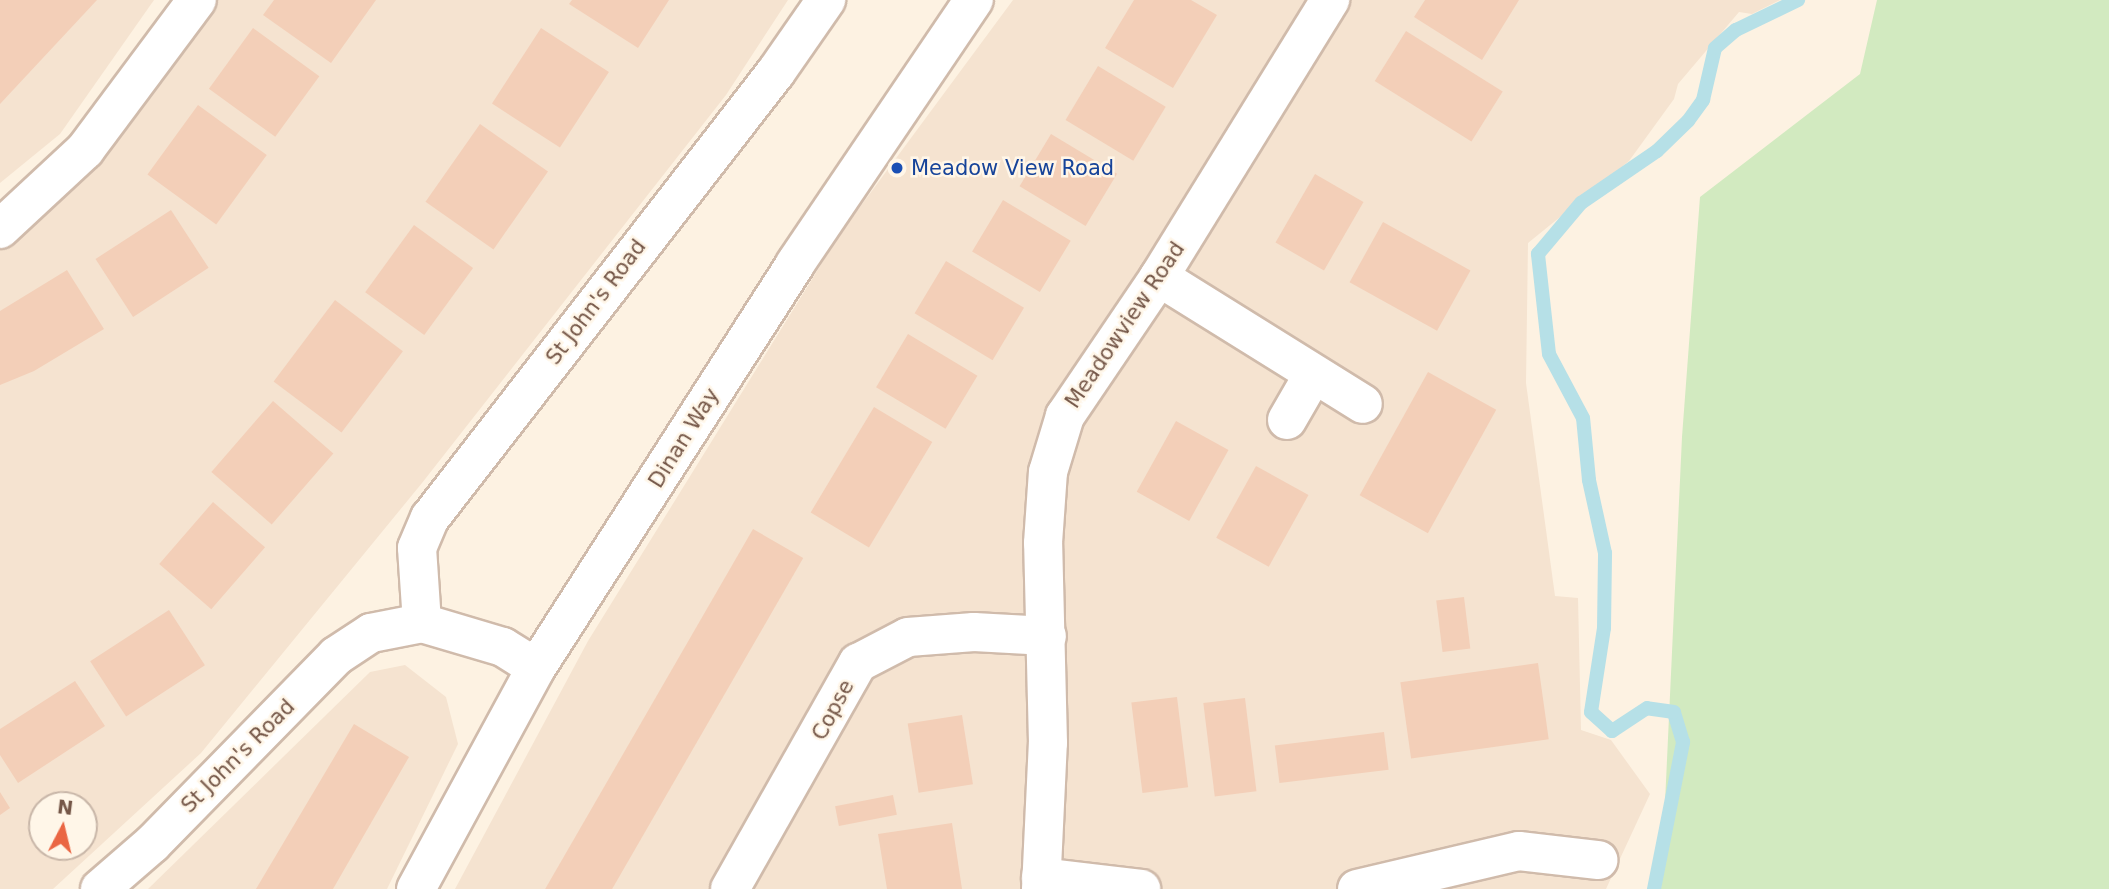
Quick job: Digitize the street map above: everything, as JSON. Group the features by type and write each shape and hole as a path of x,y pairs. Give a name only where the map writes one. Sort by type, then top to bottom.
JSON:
{"street":[{"path":"0,229 85,150 197,0"},
{"name":"St John's Road","path":"422,623 418,548 430,517 776,72 826,0"},
{"name":"Dinan Way","path":"416,889 536,668 795,264 974,0"},
{"name":"Meadowview Road","path":"1041,883 1048,743 1043,543 1048,472 1065,416 1159,277 1321,3"},
{"path":"1159,277 1363,404"},
{"path":"1287,419 1313,375"},
{"name":"St John's Road","path":"100,889 152,844 336,656 371,632 422,623 503,647 536,668"},
{"name":"Copse","path":"730,889 858,663 908,637 974,632 1047,636"},
{"path":"1357,889 1519,851 1598,860"},
{"path":"1041,883 1141,889"}],"shaded area":[{"path":"0,0 154,0 60,134 0,183"},
{"path":"204,0 788,0 726,95 422,483 201,753 98,848 98,791 28,791 28,861 83,861 53,889 0,889 0,239"},
{"path":"1013,0 1780,0 1752,14 1739,12 1678,84 1674,99 1629,161 1528,243 1526,383 1555,596 1578,598 1581,730 1611,740 1650,794 1606,889 455,889 588,641 840,234"},
{"path":"405,665 446,697 458,744 387,889 148,889 370,672"}],"green space":[{"path":"1877,0 2109,0 2109,889 1661,889 1682,437 1700,197 1860,74"}],"building":[{"path":"0,0 97,0 0,104"},
{"path":"274,0 376,0 331,63 263,15"},
{"path":"572,0 669,0 638,48 569,4"},
{"path":"1134,0 1191,0 1217,15 1173,88 1105,48"},
{"path":"1425,0 1519,0 1482,60 1414,17"},
{"path":"253,28 319,76 275,137 209,89"},
{"path":"541,28 609,72 560,148 492,103"},
{"path":"1406,31 1503,91 1471,141 1375,81"},
{"path":"1098,66 1166,107 1133,161 1066,120"},
{"path":"198,105 267,155 216,225 147,175"},
{"path":"480,124 548,172 493,249 426,202"},
{"path":"1051,134 1117,174 1086,226 1020,186"},
{"path":"1315,174 1363,202 1324,270 1276,242"},
{"path":"1003,200 1071,241 1040,292 972,251"},
{"path":"171,210 209,268 133,317 96,259"},
{"path":"1383,222 1470,270 1437,331 1350,282"},
{"path":"414,225 473,268 424,335 365,292"},
{"path":"946,261 1024,308 993,360 915,313"},
{"path":"67,270 104,329 34,371 0,385 0,311"},
{"path":"335,300 403,351 341,433 274,381"},
{"path":"908,334 977,376 945,429 876,387"},
{"path":"1428,372 1496,410 1428,533 1360,495"},
{"path":"273,401 333,453 272,524 211,472"},
{"path":"874,407 932,442 869,547 811,512"},
{"path":"1176,421 1228,450 1189,521 1137,492"},
{"path":"1256,466 1308,495 1269,567 1216,538"},
{"path":"213,502 265,547 211,609 159,564"},
{"path":"753,529 803,558 612,889 545,889"},
{"path":"1464,597 1470,649 1443,652 1436,600"},
{"path":"169,610 205,665 126,717 90,661"},
{"path":"1538,663 1549,739 1411,759 1400,682"},
{"path":"75,681 105,726 18,783 0,755 0,729"},
{"path":"1177,697 1188,787 1142,793 1131,703"},
{"path":"1245,698 1256,791 1215,796 1203,703"},
{"path":"962,715 973,784 919,793 908,724"},
{"path":"354,724 409,757 333,889 256,889"},
{"path":"1384,732 1389,770 1279,783 1275,745"},
{"path":"0,792 10,808 0,815"},
{"path":"893,795 897,815 839,826 835,806"},
{"path":"952,823 962,889 887,889 878,834"}],"waterway":[{"path":"1654,889 1683,742 1674,712 1647,708 1612,731 1591,712 1604,628 1605,553 1589,480 1583,418 1549,354 1538,254 1581,203 1657,151 1688,121 1703,100 1715,48 1736,30 1798,0"}],"place":[{"name":"Meadow View Road","path":"897,168"}]}
